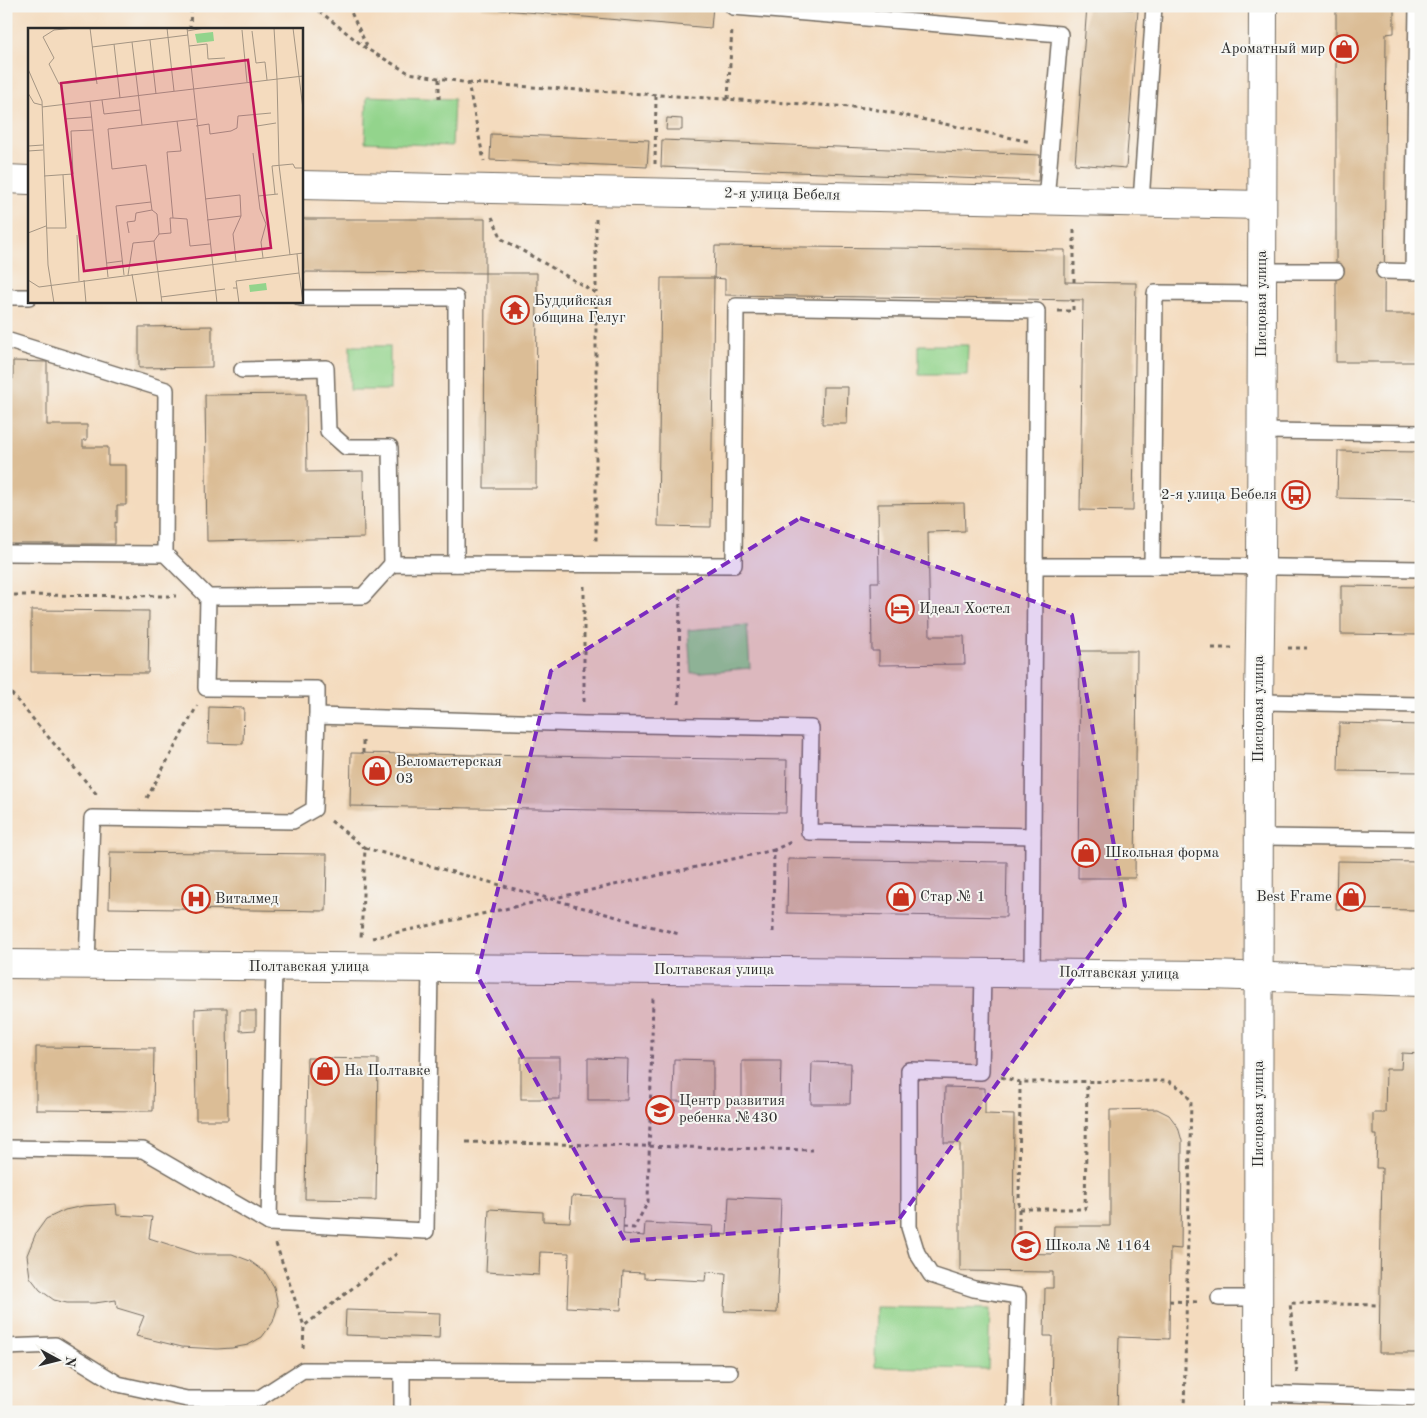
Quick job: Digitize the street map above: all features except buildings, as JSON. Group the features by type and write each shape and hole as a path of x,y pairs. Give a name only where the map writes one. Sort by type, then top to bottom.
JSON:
{"street":[{"name":"Писцовая улица","path":"1259,1403 1258,977 1263,6"},
{"path":"6,179 28,180"},
{"name":"2-я улица Бебеля","path":"302,185 1262,205"},
{"name":"Полтавская улица","path":"6,964 983,972 1210,975 1421,982"}],"lane":[{"path":"1141,202 1154,6"},
{"path":"1384,271 1417,272 1417,6"},
{"path":"733,7 1060,34 1046,201"},
{"path":"1152,566 1155,293 1262,283 1336,270"},
{"path":"6,297 28,297"},
{"path":"302,298 456,298 456,564"},
{"path":"392,564 734,565 736,306 1037,310 1032,973"},
{"path":"6,340 166,390 165,554"},
{"path":"6,553 165,554 208,596 363,596 392,564 390,447 346,447 328,432 326,368 242,370"},
{"path":"1262,431 1421,433"},
{"path":"1035,566 1421,569"},
{"path":"87,965 92,818 293,821 314,808 317,689 206,688 208,596"},
{"path":"1259,702 1421,705"},
{"path":"317,716 584,724 811,728 809,832 1033,836"},
{"path":"1259,837 1421,839"},
{"path":"269,1223 274,967"},
{"path":"6,1148 143,1150 269,1223 426,1231 430,968"},
{"path":"983,972 981,1072 909,1070 909,1227 917,1253 931,1275 974,1289 1018,1296 1015,1412"},
{"path":"1219,1298 1259,1298"},
{"path":"6,1347 55,1345 118,1384 187,1399 258,1399 303,1370 730,1372"},
{"path":"402,1371 402,1412"},
{"path":"1259,1403 1300,1394 1421,1398"}],"path":[{"path":"190,28 191,6"},
{"path":"313,6 368,48 409,73 468,83 868,108 1051,146"},
{"path":"348,6 368,48"},
{"path":"728,99 733,7"},
{"path":"439,78 439,98"},
{"path":"468,83 490,189 491,213 502,239 596,293"},
{"path":"655,192 656,95"},
{"path":"584,724 590,565 596,215"},
{"path":"1074,222 1074,282"},
{"path":"679,726 680,565"},
{"path":"6,595 208,596"},
{"path":"1212,648 1235,648"},
{"path":"1284,648 1307,648"},
{"path":"6,686 117,818"},
{"path":"136,818 206,688"},
{"path":"314,808 365,848 679,934"},
{"path":"365,848 360,940 774,850 809,832"},
{"path":"773,932 774,850"},
{"path":"623,1227 634,1228 648,1202 652,1022"},
{"path":"981,1072 1020,1082 1168,1081 1182,1089 1191,1102 1184,1412"},
{"path":"1019,1253 1020,1082"},
{"path":"1019,1209 1085,1209 1086,1082"},
{"path":"466,1142 812,1150"},
{"path":"269,1223 304,1326 303,1370"},
{"path":"304,1326 426,1231"},
{"path":"1300,1394 1290,1303 1380,1305"}],"highlighted area":[{"path":"800,518 1072,615 1125,906 897,1222 625,1241 477,975 551,671"}],"green space":[{"path":"367,96 454,99 452,146 365,142"},
{"path":"919,345 968,345 967,375 919,375"},
{"path":"350,346 390,346 390,390 350,390"},
{"path":"747,625 750,668 691,673 688,630"},
{"path":"876,1307 990,1309 988,1369 875,1367"}],"place":[{"name":"Ароматный мир","path":"1344,49"},
{"name":"Буддийская община Гелуг","path":"515,310"},
{"name":"2-я улица Бебеля","path":"1296,495"},
{"name":"Идеал Хостел","path":"900,609"},
{"name":"Веломастерская 03","path":"377,771"},
{"name":"Школьная форма","path":"1086,853"},
{"name":"Стар № 1","path":"901,897"},
{"name":"Best Frame","path":"1351,897"},
{"name":"Виталмед","path":"196,899"},
{"name":"На Полтавке","path":"325,1071"},
{"name":"Центр развития ребенка №430","path":"660,1110"},
{"name":"Школа № 1164","path":"1026,1246"}]}
